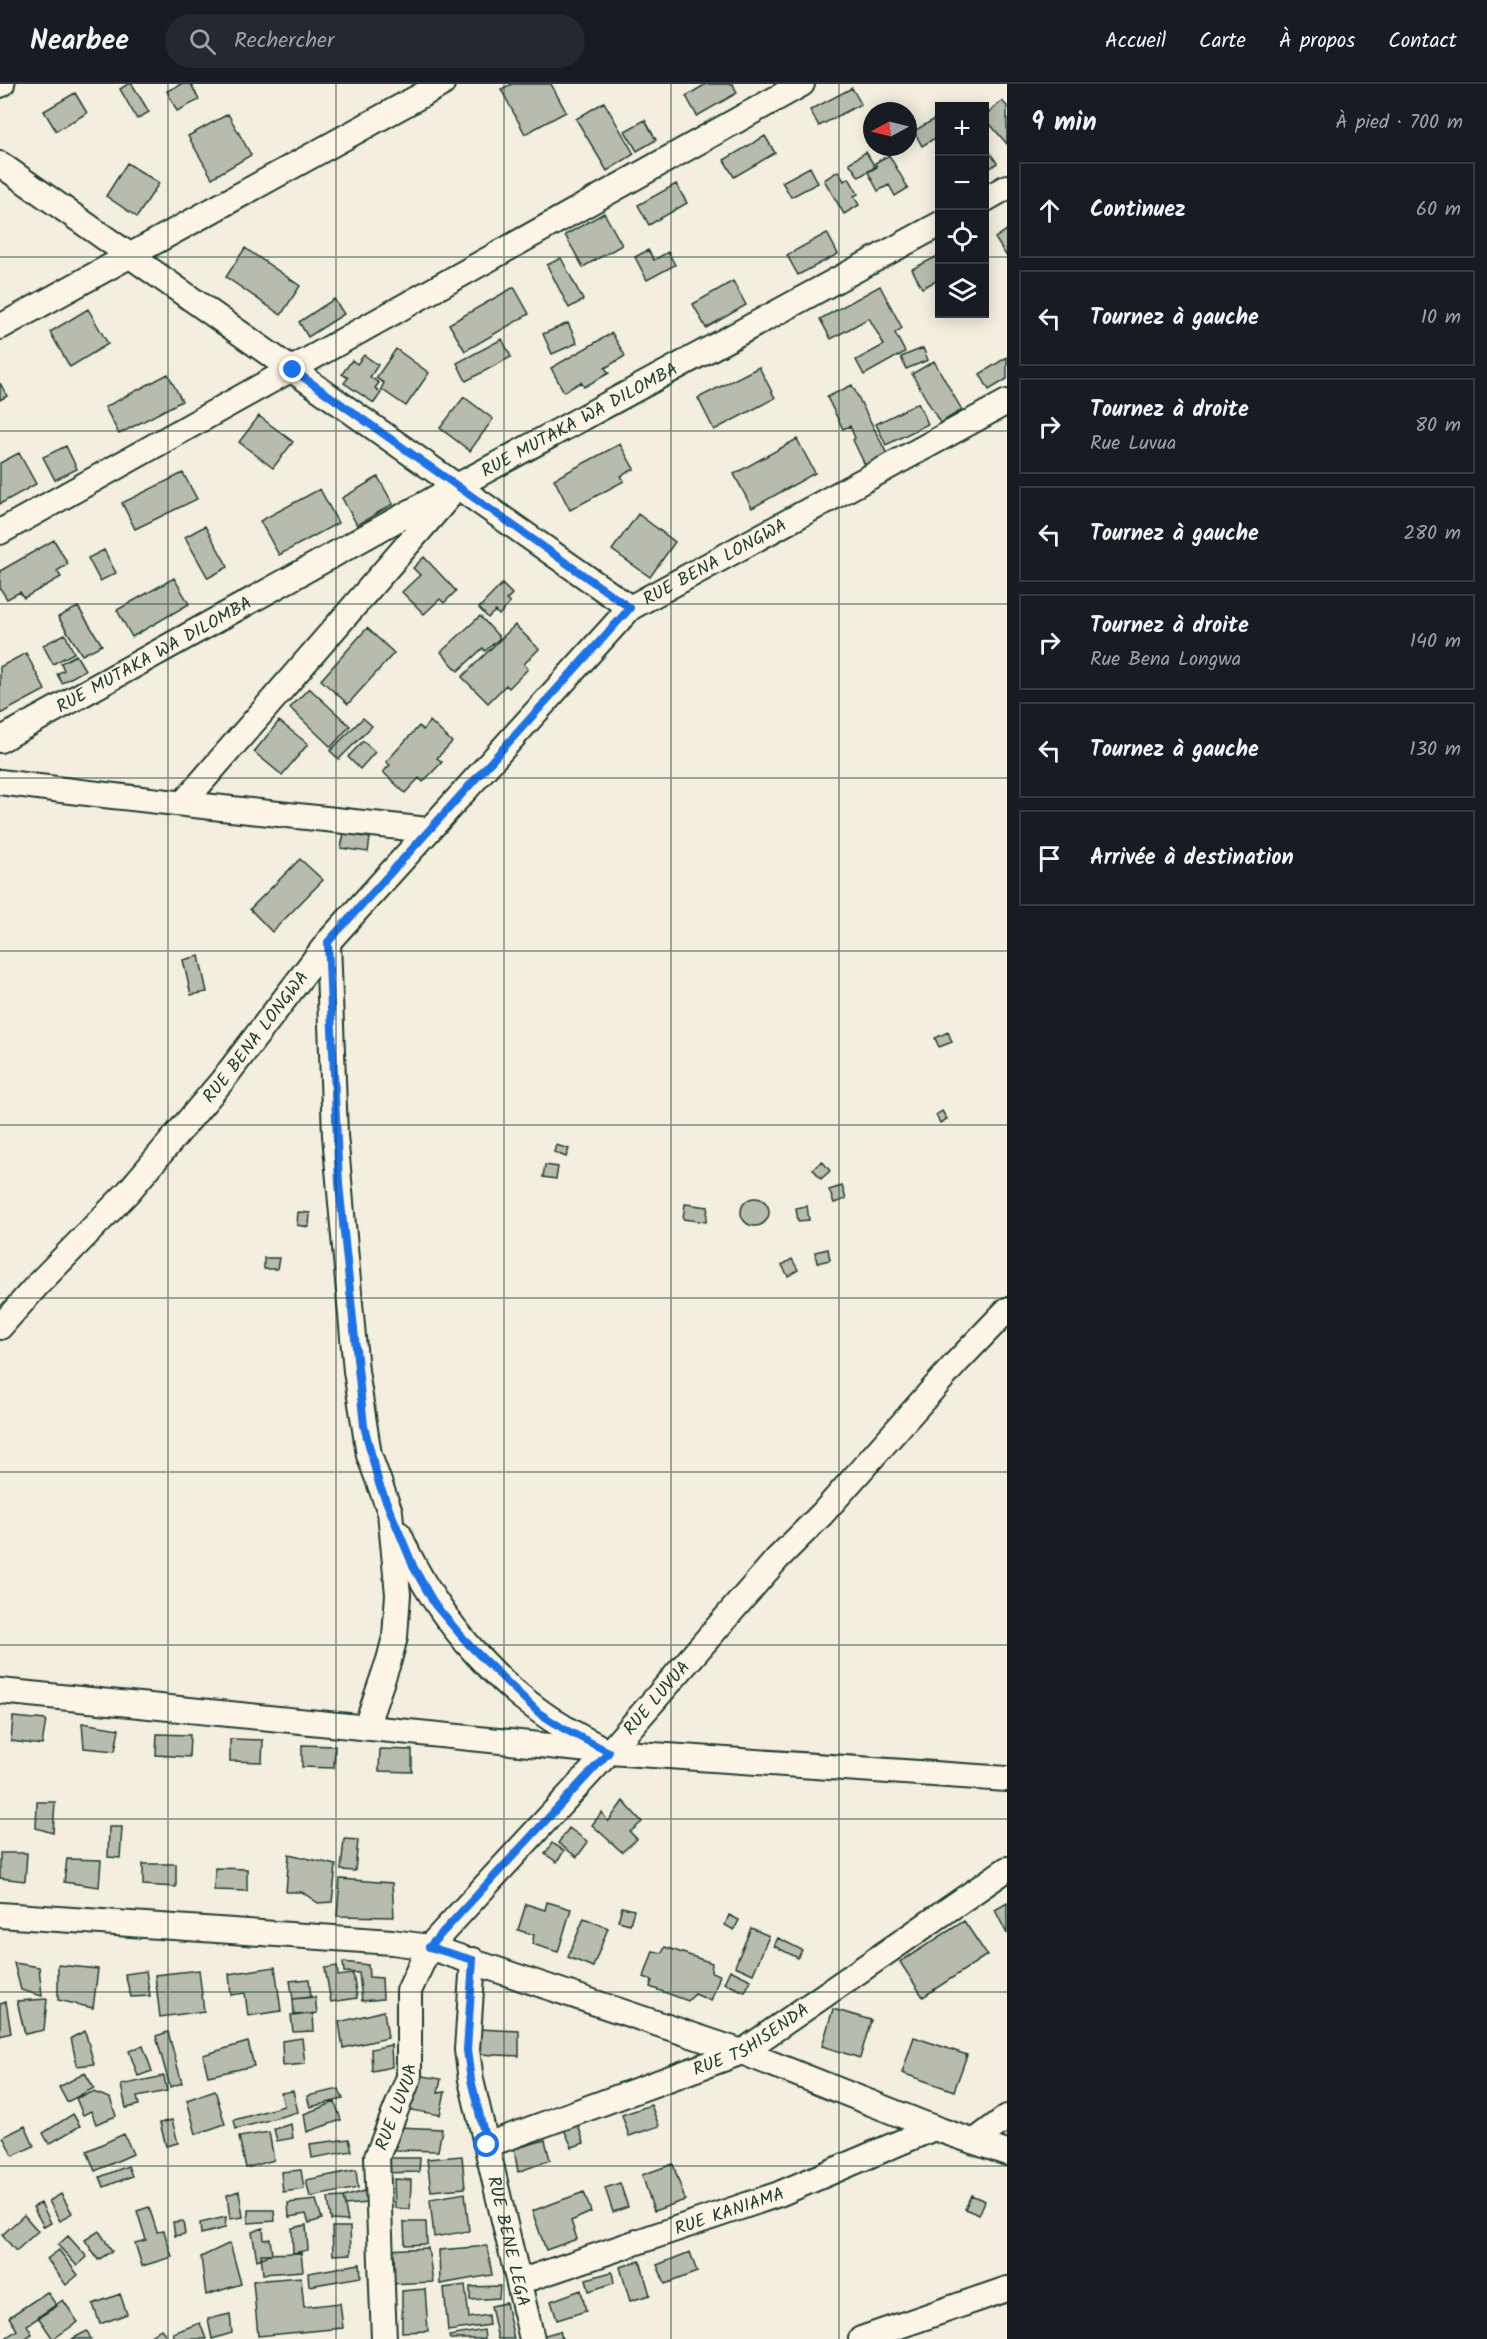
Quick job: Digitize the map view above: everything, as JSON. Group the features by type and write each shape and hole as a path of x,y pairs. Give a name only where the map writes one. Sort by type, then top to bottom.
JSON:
{"street":[{"path":"0,327 442,84"},
{"path":"0,532 802,84"},
{"path":"0,164 459,485 630,608"},
{"path":"989,197 1007,187"},
{"name":"RUE MUTAKA WA DILOMBA","path":"0,740 459,485 935,226"},
{"name":"RUE BENA LONGWA","path":"0,1327 39,1283 128,1192 222,1081 328,942 630,608 1007,402"},
{"path":"184,802 459,485"},
{"path":"0,782 125,798 184,802 427,830"},
{"path":"328,942 335,1135 356,1371 369,1455 414,1568 435,1605 470,1646 539,1713 564,1729 609,1752"},
{"name":"RUE LUVUA","path":"384,2339 377,2157 407,2083 410,2060 409,1991 429,1947 609,1752 777,1559 822,1514 956,1363 1007,1310"},
{"path":"366,1727 389,1660 397,1617 398,1587 390,1512"},
{"path":"0,1691 609,1752 1007,1779"},
{"name":"RUE TSHISENDA","path":"487,2145 742,2052 998,1876"},
{"path":"0,1915 380,1941 429,1947 742,2052 934,2128 1007,2152"},
{"name":"RUE BENE LEGA","path":"473,1960 467,2050 471,2080 532,2339"},
{"path":"975,2141 1007,2117"},
{"name":"RUE KANIAMA","path":"519,2282 779,2194 934,2128"},
{"path":"861,2339 1007,2289"}],"building":[{"path":"132,84 149,112 137,119 120,89"},
{"path":"181,84 191,84 199,100 177,111 167,91"},
{"path":"512,84 551,84 566,112 525,134 501,89"},
{"path":"706,84 733,84 737,93 697,116 686,96"},
{"path":"852,88 861,104 819,126 810,110"},
{"path":"75,93 87,113 56,131 44,111"},
{"path":"1002,101 1007,106 1007,144 989,123 989,113"},
{"path":"604,102 634,154 607,171 576,119"},
{"path":"228,114 251,155 212,178 188,136"},
{"path":"935,119 935,138 922,146 917,137 917,129"},
{"path":"645,120 656,140 637,151 625,131"},
{"path":"765,136 775,153 734,177 724,160"},
{"path":"989,151 997,163 989,169"},
{"path":"863,154 863,156 868,156 875,167 859,177 849,163"},
{"path":"890,156 908,188 895,196 889,185 878,191 868,172 877,167 875,163"},
{"path":"127,163 159,183 137,217 106,196"},
{"path":"810,167 818,183 791,197 782,182"},
{"path":"838,171 844,181 849,178 858,194 854,196 859,205 844,214 824,180"},
{"path":"676,184 687,203 649,225 638,205"},
{"path":"604,213 622,245 583,267 565,235"},
{"path":"1007,230 1007,257 995,238"},
{"path":"827,233 838,254 798,275 787,255"},
{"path":"245,248 300,286 281,315 226,277"},
{"path":"648,250 654,260 668,252 675,265 647,280 635,257"},
{"path":"561,258 583,300 569,308 547,265"},
{"path":"935,258 935,282 922,288 912,269"},
{"path":"733,281 746,305 706,328 693,304"},
{"path":"880,286 902,328 895,333 905,352 864,375 856,360 884,345 869,318 831,339 820,319"},
{"path":"514,287 529,314 465,351 449,324"},
{"path":"334,299 344,314 308,337 299,322"},
{"path":"88,309 108,344 70,367 50,332"},
{"path":"568,323 577,343 552,354 543,334"},
{"path":"612,333 625,356 605,368 609,373 584,387 581,382 564,392 551,368"},
{"path":"502,339 511,357 466,381 457,363"},
{"path":"923,348 928,360 906,369 901,357"},
{"path":"396,349 429,373 406,406 381,389 384,383 376,378"},
{"path":"364,355 378,365 370,377 379,383 375,388 381,393 374,403 344,383 348,378 342,374 352,360 357,364"},
{"path":"1007,357 1007,379 989,390 980,374"},
{"path":"934,361 962,410 940,423 912,374"},
{"path":"759,367 775,398 714,430 698,398"},
{"path":"168,374 182,401 119,434 105,407"},
{"path":"0,383 7,396 0,400"},
{"path":"852,385 888,456 866,467 853,440 855,438 850,426 843,429 827,397"},
{"path":"464,397 493,419 470,451 440,428"},
{"path":"918,403 928,424 886,445 876,424"},
{"path":"259,416 293,442 273,468 239,442"},
{"path":"797,439 815,473 752,508 734,474"},
{"path":"620,444 634,469 621,476 624,481 570,510 554,479"},
{"path":"66,446 77,469 55,480 43,457"},
{"path":"19,453 36,484 0,504 0,463"},
{"path":"183,473 197,499 135,529 122,503"},
{"path":"378,477 393,504 357,525 342,498"},
{"path":"320,489 338,523 279,555 260,521"},
{"path":"638,514 675,542 650,577 612,550"},
{"path":"205,526 228,567 208,578 185,537"},
{"path":"54,540 68,564 57,571 61,577 24,598 20,592 7,599 0,588 0,571"},
{"path":"104,550 116,573 100,581 88,558"},
{"path":"424,557 456,591 444,603 440,599 424,614 402,592 420,575 413,568"},
{"path":"174,578 189,604 132,637 117,610"},
{"path":"502,584 512,594 506,600 510,603 499,615 495,611 488,618 479,608"},
{"path":"78,607 102,645 82,655 58,617"},
{"path":"480,616 500,638 485,651 483,648 458,671 441,652"},
{"path":"515,625 539,649 524,664 528,669 509,688 506,685 488,703 462,677"},
{"path":"367,628 394,653 348,704 321,680"},
{"path":"65,634 74,653 53,664 43,645"},
{"path":"26,653 45,690 0,714 0,667"},
{"path":"76,655 85,670 62,683 57,674 64,670 61,663"},
{"path":"309,688 350,726 331,747 290,708"},
{"path":"363,718 372,726 339,759 330,751"},
{"path":"279,721 308,744 282,775 254,752"},
{"path":"430,721 452,742 437,758 442,762 423,782 419,778 405,793 383,772 390,765 386,762 419,726 423,730"},
{"path":"363,741 375,752 360,769 348,757"},
{"path":"344,833 370,838 368,852 341,848"},
{"path":"300,859 323,880 272,932 250,909"},
{"path":"199,956 207,992 191,995 183,960"},
{"path":"948,1032 952,1042 939,1047 935,1038"},
{"path":"942,1111 947,1119 940,1123 936,1115"},
{"path":"556,1145 569,1149 566,1157 554,1152"},
{"path":"822,1161 830,1171 821,1179 813,1169"},
{"path":"545,1165 558,1167 556,1179 543,1177"},
{"path":"842,1186 846,1199 834,1203 829,1190"},
{"path":"755,1198 765,1202 769,1212 765,1222 755,1226 745,1222 741,1212 745,1202"},
{"path":"685,1204 708,1207 706,1222 683,1219"},
{"path":"807,1206 809,1220 798,1221 796,1208"},
{"path":"298,1212 310,1213 309,1227 297,1225"},
{"path":"828,1249 830,1260 817,1263 815,1252"},
{"path":"264,1258 279,1258 277,1269 264,1269"},
{"path":"792,1259 798,1270 788,1276 782,1265"},
{"path":"13,1717 46,1720 42,1745 11,1741"},
{"path":"82,1723 119,1729 115,1751 84,1748"},
{"path":"157,1734 190,1735 189,1757 156,1755"},
{"path":"230,1739 263,1740 262,1762 230,1761"},
{"path":"302,1745 335,1746 334,1768 302,1767"},
{"path":"380,1749 412,1750 412,1772 379,1771"},
{"path":"623,1801 642,1822 630,1832 637,1839 622,1852 592,1825 602,1812 608,1822"},
{"path":"37,1802 55,1802 53,1833 36,1828"},
{"path":"109,1827 122,1827 120,1858 108,1857"},
{"path":"569,1828 588,1842 577,1857 558,1843"},
{"path":"344,1839 358,1840 355,1871 341,1870"},
{"path":"552,1843 564,1851 557,1862 545,1854"},
{"path":"0,1853 27,1853 25,1881 0,1878"},
{"path":"289,1854 336,1865 332,1902 318,1903 302,1892 286,1892"},
{"path":"67,1859 101,1860 99,1887 64,1882"},
{"path":"143,1864 176,1864 176,1887 143,1885"},
{"path":"215,1868 247,1869 247,1891 214,1890"},
{"path":"340,1879 392,1883 394,1917 337,1916"},
{"path":"547,1902 571,1909 558,1952 532,1944 534,1935 518,1930 526,1904 545,1910"},
{"path":"1007,1903 1007,1934 995,1910"},
{"path":"622,1907 634,1910 630,1924 618,1921"},
{"path":"729,1915 739,1920 734,1930 725,1925"},
{"path":"584,1918 608,1928 593,1967 568,1957"},
{"path":"964,1921 987,1955 923,1997 900,1962"},
{"path":"751,1928 769,1936 753,1974 735,1966"},
{"path":"778,1938 802,1950 798,1958 774,1946"},
{"path":"665,1947 712,1963 711,1972 720,1975 711,2001 695,1994 688,2001 650,1987 652,1980 644,1977 653,1951 662,1953"},
{"path":"343,1962 368,1965 369,1977 382,1978 383,1999 362,2001 359,1973 344,1972"},
{"path":"14,1963 39,1967 42,1996 21,1990"},
{"path":"58,1965 98,1969 93,2008 58,2000"},
{"path":"337,1966 338,1976 353,1974 357,1998 331,2002 325,1968"},
{"path":"275,1967 281,2011 248,2016 245,1993 231,1995 229,1974"},
{"path":"199,1970 204,2011 160,2017 155,1975"},
{"path":"730,1970 751,1980 745,1992 724,1983"},
{"path":"146,1971 150,1996 131,1997 125,1974"},
{"path":"309,1979 311,1997 293,1999 290,1981"},
{"path":"315,1997 317,2013 294,2016 293,1999"},
{"path":"47,1999 44,2030 25,2034 17,2001"},
{"path":"6,2002 11,2033 0,2036 0,2004"},
{"path":"833,2009 871,2020 860,2058 822,2046"},
{"path":"384,2011 388,2038 343,2048 339,2022"},
{"path":"313,2014 314,2031 293,2032 291,2015"},
{"path":"479,2029 519,2031 519,2056 478,2054"},
{"path":"85,2031 94,2064 77,2066 71,2038"},
{"path":"168,2032 182,2083 170,2087 156,2036"},
{"path":"914,2037 967,2055 954,2091 902,2073"},
{"path":"302,2038 305,2064 283,2066 282,2041"},
{"path":"248,2042 254,2066 208,2076 203,2055"},
{"path":"391,2045 392,2067 372,2071 371,2049"},
{"path":"143,2046 152,2071 138,2076 129,2051"},
{"path":"85,2073 94,2088 67,2102 59,2087"},
{"path":"412,2074 441,2079 438,2093 445,2092 440,2115 405,2109"},
{"path":"164,2076 167,2091 137,2097 139,2105 126,2108 121,2085"},
{"path":"339,2089 343,2099 310,2107 307,2096"},
{"path":"215,2090 225,2124 196,2134 187,2100"},
{"path":"293,2091 298,2112 236,2129 234,2120 284,2106 281,2093"},
{"path":"93,2092 110,2098 116,2116 96,2124 91,2111 83,2115 76,2098"},
{"path":"335,2102 341,2120 307,2132 304,2114"},
{"path":"651,2105 659,2126 629,2136 622,2115"},
{"path":"73,2114 80,2126 49,2144 43,2133"},
{"path":"576,2119 584,2143 572,2147 562,2125"},
{"path":"172,2120 178,2143 166,2146 160,2123"},
{"path":"291,2124 293,2138 277,2141 274,2129"},
{"path":"25,2126 34,2146 13,2156 3,2137"},
{"path":"398,2127 442,2129 438,2151 396,2150"},
{"path":"269,2132 274,2160 246,2168 239,2137"},
{"path":"124,2134 133,2154 95,2171 87,2151"},
{"path":"349,2139 352,2151 312,2158 310,2144"},
{"path":"545,2140 550,2160 518,2172 514,2149"},
{"path":"462,2156 465,2188 431,2191 427,2159"},
{"path":"381,2158 420,2158 419,2172 382,2173"},
{"path":"673,2164 685,2200 654,2211 642,2175"},
{"path":"128,2166 132,2176 104,2187 100,2177"},
{"path":"301,2170 304,2189 283,2192 281,2172"},
{"path":"356,2170 358,2188 310,2197 306,2180"},
{"path":"394,2179 411,2180 410,2209 395,2208"},
{"path":"620,2183 628,2207 613,2212 605,2188"},
{"path":"239,2191 243,2217 230,2219 227,2195"},
{"path":"365,2191 367,2203 345,2205 343,2197"},
{"path":"584,2192 591,2212 571,2221 577,2239 546,2250 532,2211"},
{"path":"465,2193 469,2231 434,2237 430,2199"},
{"path":"61,2194 72,2213 60,2221 49,2201"},
{"path":"971,2195 985,2201 979,2215 965,2209"},
{"path":"343,2197 348,2221 331,2220 328,2198"},
{"path":"316,2200 322,2219 309,2223 306,2214 289,2217 288,2203"},
{"path":"41,2203 51,2223 44,2227 33,2207"},
{"path":"149,2207 157,2232 164,2231 172,2257 142,2266 135,2243 146,2240 137,2211"},
{"path":"248,2210 274,2210 275,2221 248,2223"},
{"path":"24,2215 38,2231 16,2251 2,2235"},
{"path":"226,2217 225,2228 201,2234 200,2223"},
{"path":"183,2221 185,2234 175,2236 173,2222"},
{"path":"404,2222 426,2222 427,2244 405,2245"},
{"path":"306,2225 308,2250 293,2253 292,2228"},
{"path":"332,2227 350,2227 351,2254 333,2255"},
{"path":"263,2228 264,2240 270,2239 272,2254 257,2260 252,2232"},
{"path":"99,2231 112,2251 98,2260 85,2240"},
{"path":"68,2236 87,2257 77,2266 58,2245"},
{"path":"230,2243 241,2284 206,2295 201,2257"},
{"path":"487,2246 492,2275 440,2284 439,2250"},
{"path":"428,2248 433,2282 388,2284 386,2250"},
{"path":"59,2250 78,2275 66,2285 47,2259"},
{"path":"690,2252 697,2272 665,2284 657,2265"},
{"path":"301,2253 303,2271 263,2274 261,2254"},
{"path":"640,2261 650,2295 630,2301 620,2267"},
{"path":"360,2264 361,2277 309,2286 308,2273"},
{"path":"612,2272 614,2283 589,2291 586,2279"},
{"path":"301,2277 304,2307 340,2303 343,2328 258,2336 253,2281"},
{"path":"465,2285 469,2318 488,2315 489,2325 448,2331 444,2288"},
{"path":"500,2286 499,2298 470,2300 470,2287"},
{"path":"425,2289 428,2331 402,2332 402,2291"},
{"path":"581,2290 586,2311 557,2320 551,2301"},
{"path":"47,2292 57,2306 27,2325 32,2334 24,2339 9,2339 7,2337 17,2330 9,2317"},
{"path":"120,2294 127,2314 100,2324 93,2304"},
{"path":"63,2300 78,2322 53,2339 38,2317"},
{"path":"506,2303 514,2339 498,2339 491,2306"},
{"path":"230,2314 232,2333 212,2339 208,2319"},
{"path":"200,2323 206,2339 175,2339 173,2333"},
{"path":"161,2329 169,2339 150,2339 149,2337"},
{"path":"484,2330 485,2339 450,2339 449,2336"},
{"path":"87,2331 91,2339 72,2339"},
{"path":"560,2331 562,2339 538,2339 538,2337"}],"route":[{"path":"293,370 459,485 630,608 328,942 335,1135 356,1371 369,1455 379,1484 414,1568 435,1605 470,1646 502,1680 539,1713 564,1729 609,1752 429,1947 473,1960 467,2050 471,2080 487,2145"}]}
